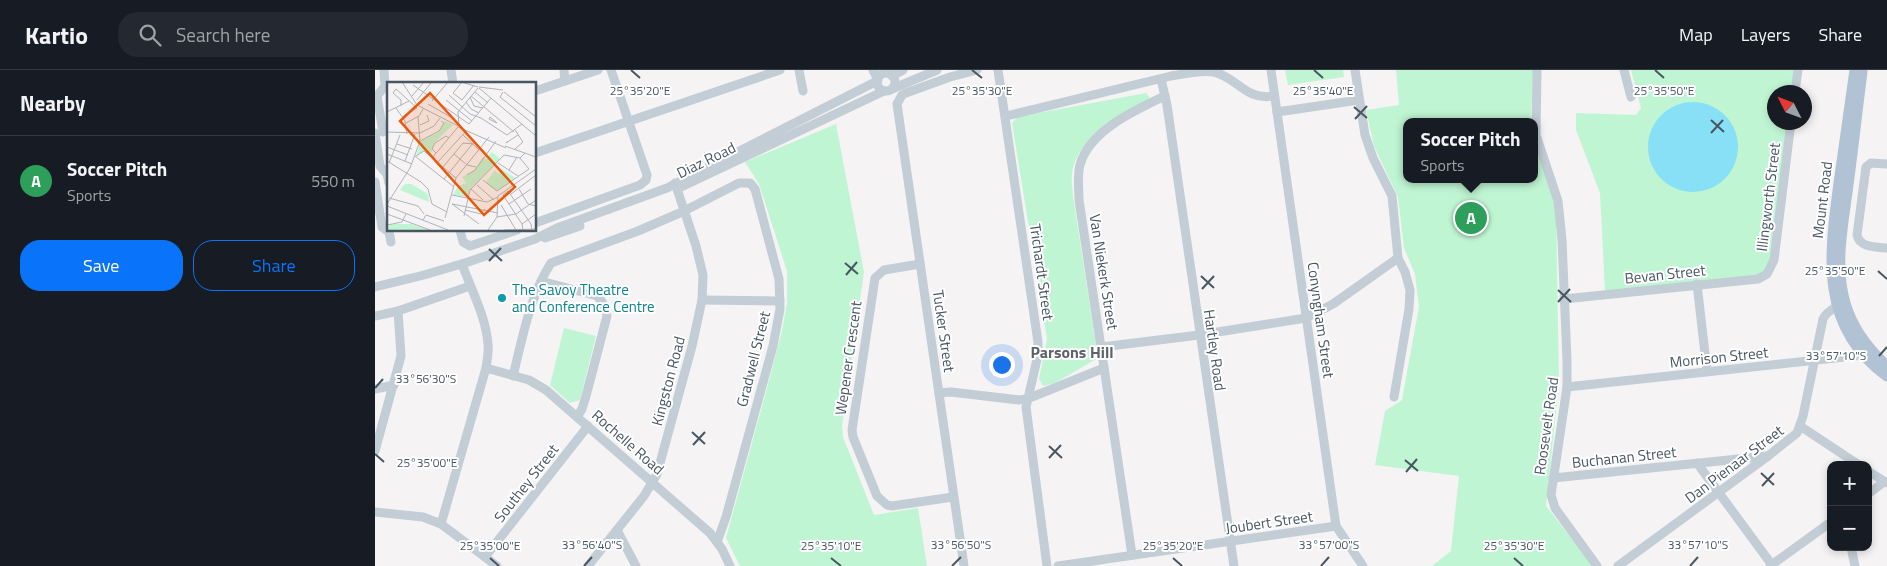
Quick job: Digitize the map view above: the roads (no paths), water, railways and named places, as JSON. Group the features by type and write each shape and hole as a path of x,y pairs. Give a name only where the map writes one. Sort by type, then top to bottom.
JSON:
{"main road":[{"name":"Mount Road","path":"1841,200 1855,70"},
{"name":"Mount Road","path":"1863,70 1831,267 1833,290 1841,304 1847,329 1887,376"},
{"name":"Mount Road","path":"1867,353 1887,366"}],"street":[{"path":"377,170 380,132 376,96 385,86 384,70"},
{"path":"563,70 565,81"},
{"path":"536,91 598,70"},
{"path":"536,224 640,185 647,178 611,70"},
{"path":"536,153 780,70"},
{"path":"799,70 803,91"},
{"name":"Diaz Road","path":"676,186 866,87 881,75 903,70"},
{"name":"Diaz Road","path":"375,287 462,264 535,239 557,228 676,186 888,90 937,70"},
{"name":"Tucker Street","path":"964,566 897,109 898,100 906,92 977,70"},
{"name":"Trichardt Street","path":"998,70 1038,342 1038,355 1027,399 1027,413 1047,566"},
{"name":"Conyngham Street","path":"1271,70 1336,526 1363,566"},
{"path":"1355,70 1367,142 1394,203 1398,258 1408,280 1410,299 1394,397"},
{"name":"Roosevelt Road","path":"1536,118 1537,70"},
{"path":"1624,70 1631,97"},
{"path":"1796,85 1798,70"},
{"path":"1006,116 1182,74 1214,72 1262,98 1274,96"},
{"path":"881,75 895,84 888,90 878,86 881,75"},
{"name":"Hartley Road","path":"1161,79 1234,566"},
{"name":"Van Niekerk Street","path":"1132,555 1079,200 1078,174 1090,144 1103,131 1165,96"},
{"path":"1277,112 1359,100"},
{"name":"Illingworth Street","path":"1767,274 1774,260 1790,130"},
{"name":"Roosevelt Road","path":"1538,141 1558,201 1564,298 1567,387 1551,495 1555,508 1597,566"},
{"path":"1887,164 1871,162 1868,164 1857,235 1858,240 1867,246 1887,248"},
{"path":"375,182 382,227 391,235"},
{"name":"Gradwell Street","path":"685,211 739,183 750,183 755,189 779,278 779,318 773,346 726,517 717,542"},
{"name":"Kingston Road","path":"588,566 653,482 657,474 692,346 702,300 703,275 676,186"},
{"path":"1841,200 1861,203"},
{"path":"513,376 527,319 541,281 553,262 638,231 685,211"},
{"path":"460,231 461,240 464,244 474,246 514,231"},
{"path":"1102,347 1199,335 1307,318 1333,304 1398,258"},
{"path":"441,524 486,368 488,340 462,264"},
{"name":"Wepener Crescent","path":"920,264 884,270 875,278 852,430 853,437 877,496 887,505 892,506 953,497"},
{"name":"Bevan Street","path":"1564,298 1758,278 1767,274"},
{"path":"541,281 597,296 602,300 606,310 607,316 587,396 577,417"},
{"path":"1697,284 1707,371"},
{"path":"375,316 398,311 470,286"},
{"path":"702,300 780,301"},
{"name":"Dan Pienaar Street","path":"1618,566 1794,437 1800,426 1824,315 1841,304"},
{"path":"375,452 401,356 398,311"},
{"name":"Morrison Street","path":"1567,387 1707,371 1813,362 1867,353"},
{"name":"Rochelle Road","path":"486,368 539,384 711,533 731,566"},
{"path":"939,394 951,392 1019,400 1027,399 1105,368"},
{"path":"375,389 394,385"},
{"name":"Southey Street","path":"485,557 588,426"},
{"path":"1800,426 1853,461"},
{"name":"Buchanan Street","path":"1553,478 1768,456"},
{"name":"Buchanan Street","path":"1697,463 1771,565"},
{"path":"1872,474 1886,483 1872,492"},
{"path":"375,512 423,517 441,524 497,566"},
{"path":"1771,565 1827,525"},
{"name":"Joubert Street","path":"1058,566 1336,526"},
{"path":"617,530 636,566"},
{"path":"1852,551 1855,566"}],"water":[{"path":"1693,102 1710,105 1725,115 1735,130 1738,147 1735,164 1725,179 1710,189 1693,192 1676,189 1661,179 1651,164 1648,147 1651,130 1661,115 1676,105"}],"place":[{"name":"Soccer Pitch","path":"1471,218"},
{"name":"The Savoy Theatre and Conference Centre","path":"502,298"}],"district":[{"name":"Parsons Hill","path":"1072,352"}]}
